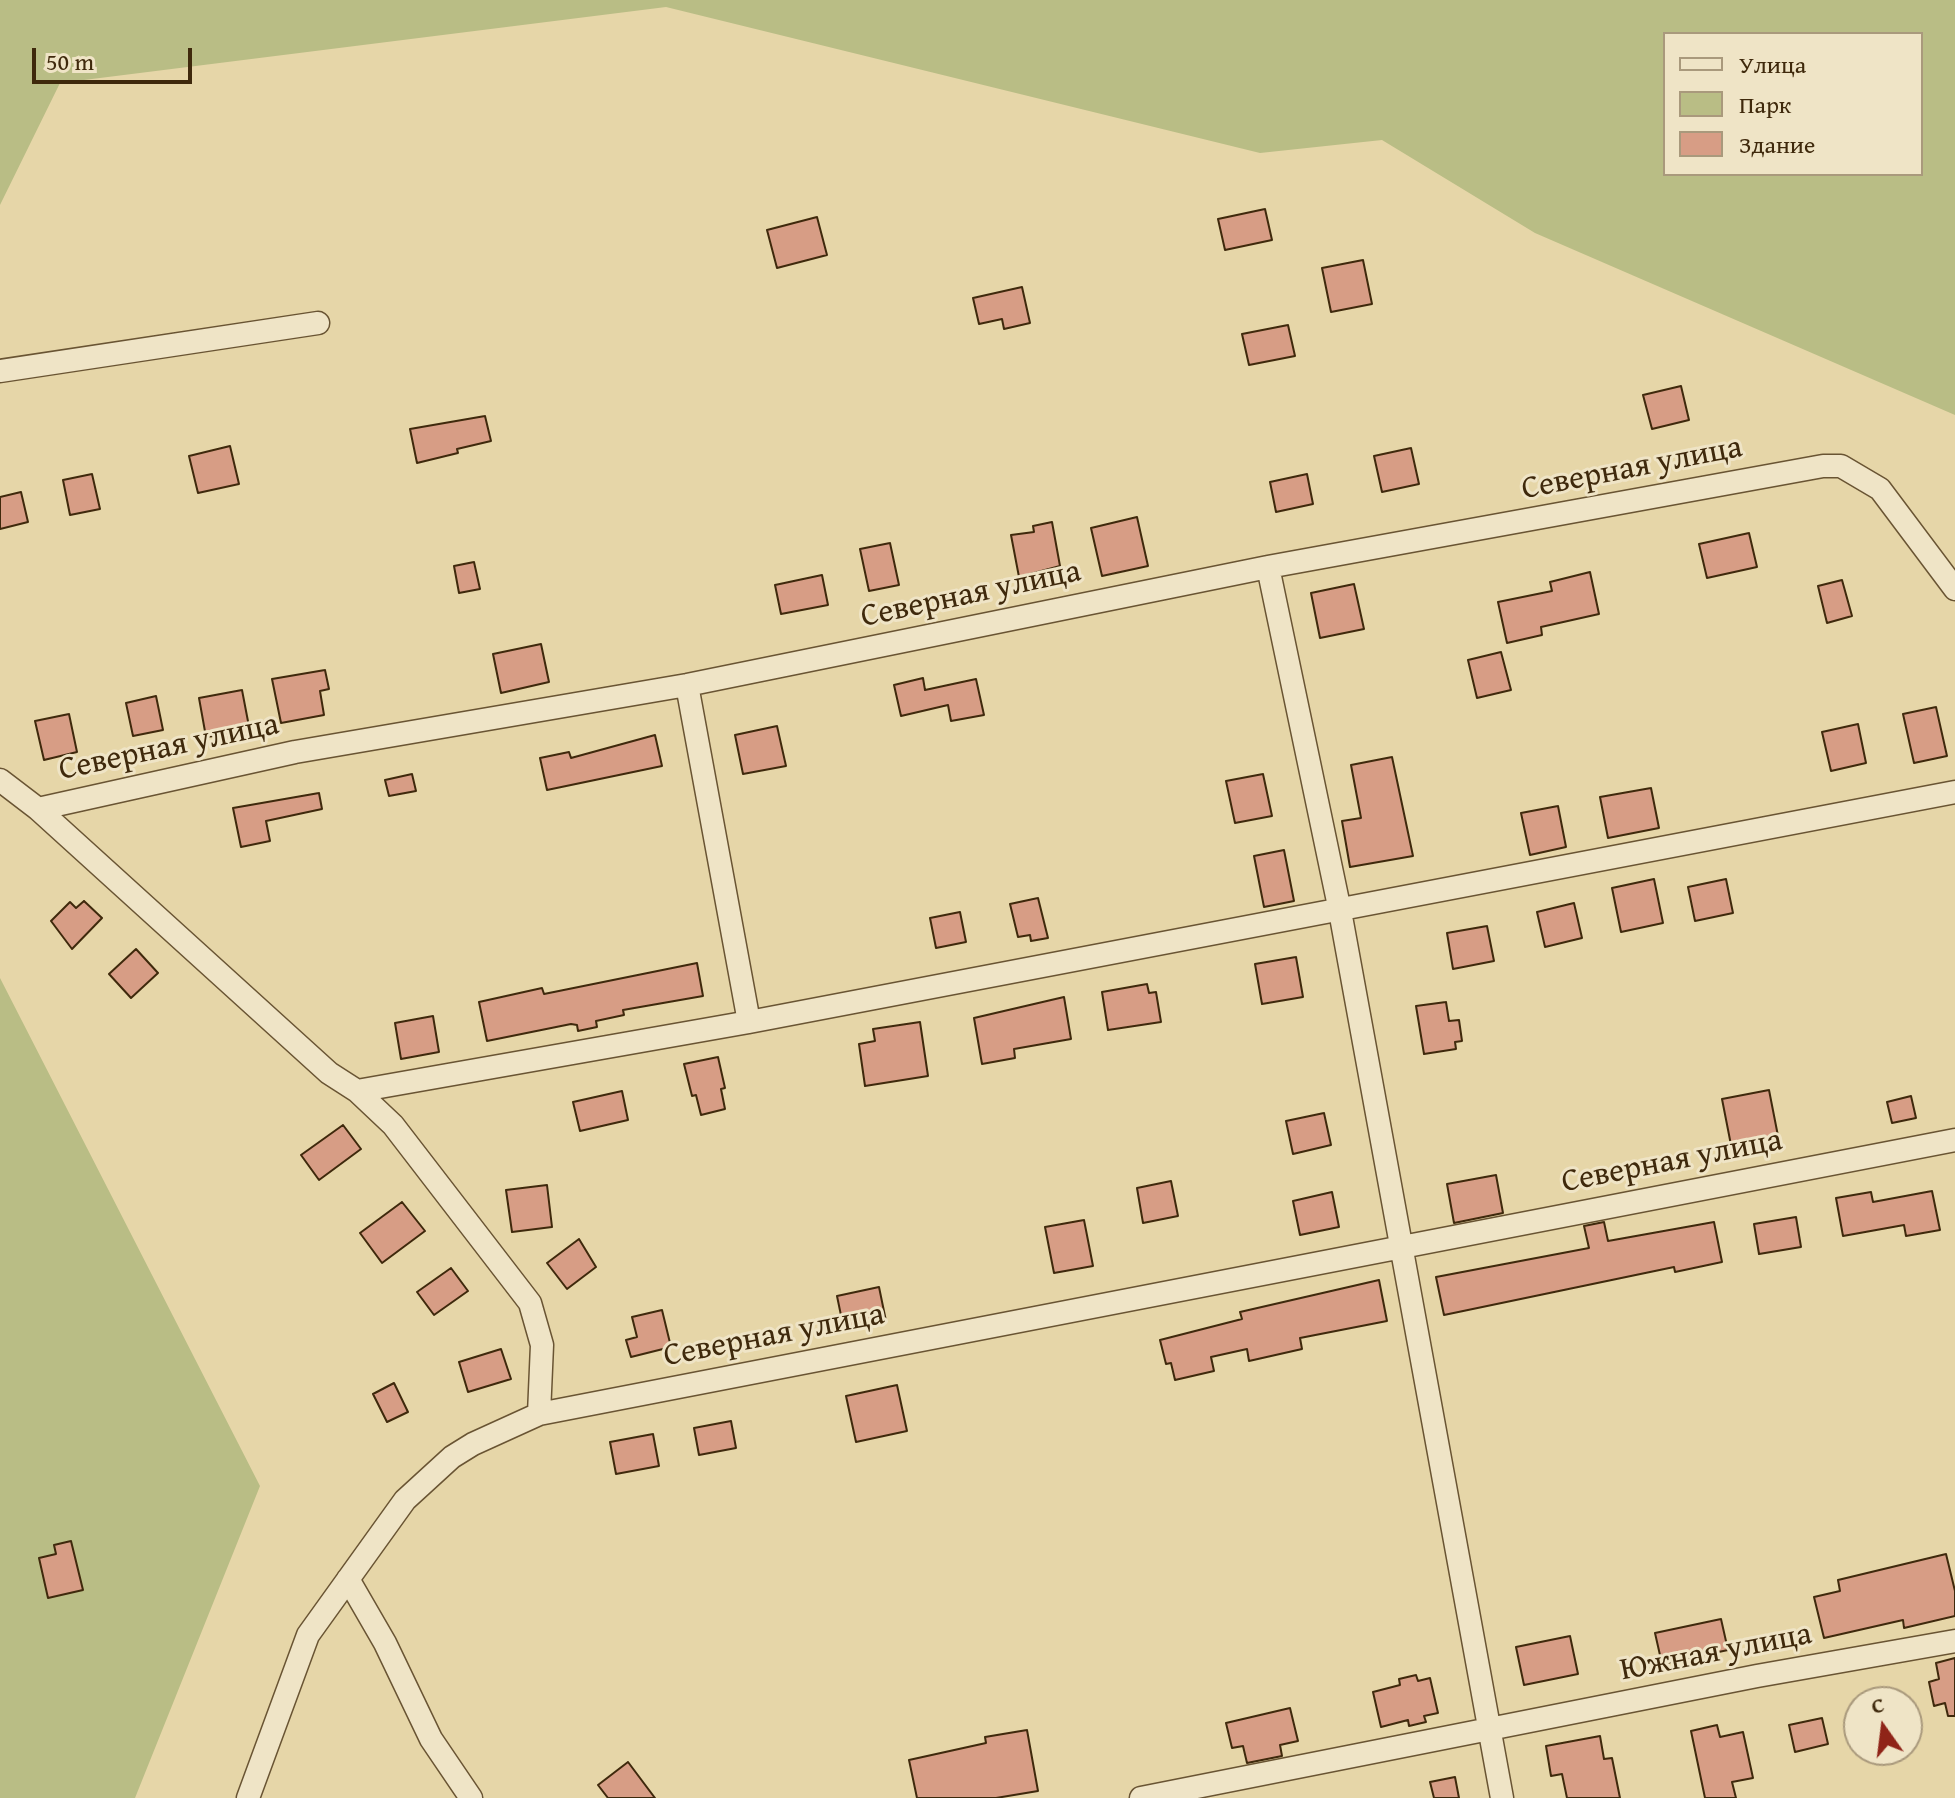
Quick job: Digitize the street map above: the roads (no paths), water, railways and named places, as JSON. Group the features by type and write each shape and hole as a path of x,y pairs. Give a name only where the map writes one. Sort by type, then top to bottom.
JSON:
{"street":[{"path":"0,371 318,323"},
{"name":"Северная улица","path":"38,809 295,752 687,685 1268,567 1831,465 1841,466 1880,489 1955,589"},
{"path":"1268,567 1340,911 1502,1798"},
{"path":"687,685 749,1022"},
{"path":"0,780 38,809"},
{"path":"357,1091 749,1022 1955,792"},
{"name":"Северная улица","path":"38,809 329,1073 357,1091 393,1125 530,1303 542,1345 539,1414 1955,1140"},
{"path":"248,1798 308,1635 405,1500 438,1469 473,1444 539,1414"},
{"path":"348,1579 385,1643 431,1739 471,1798"},
{"name":"Южная улица","path":"1141,1798 1757,1676 1955,1641"}]}
